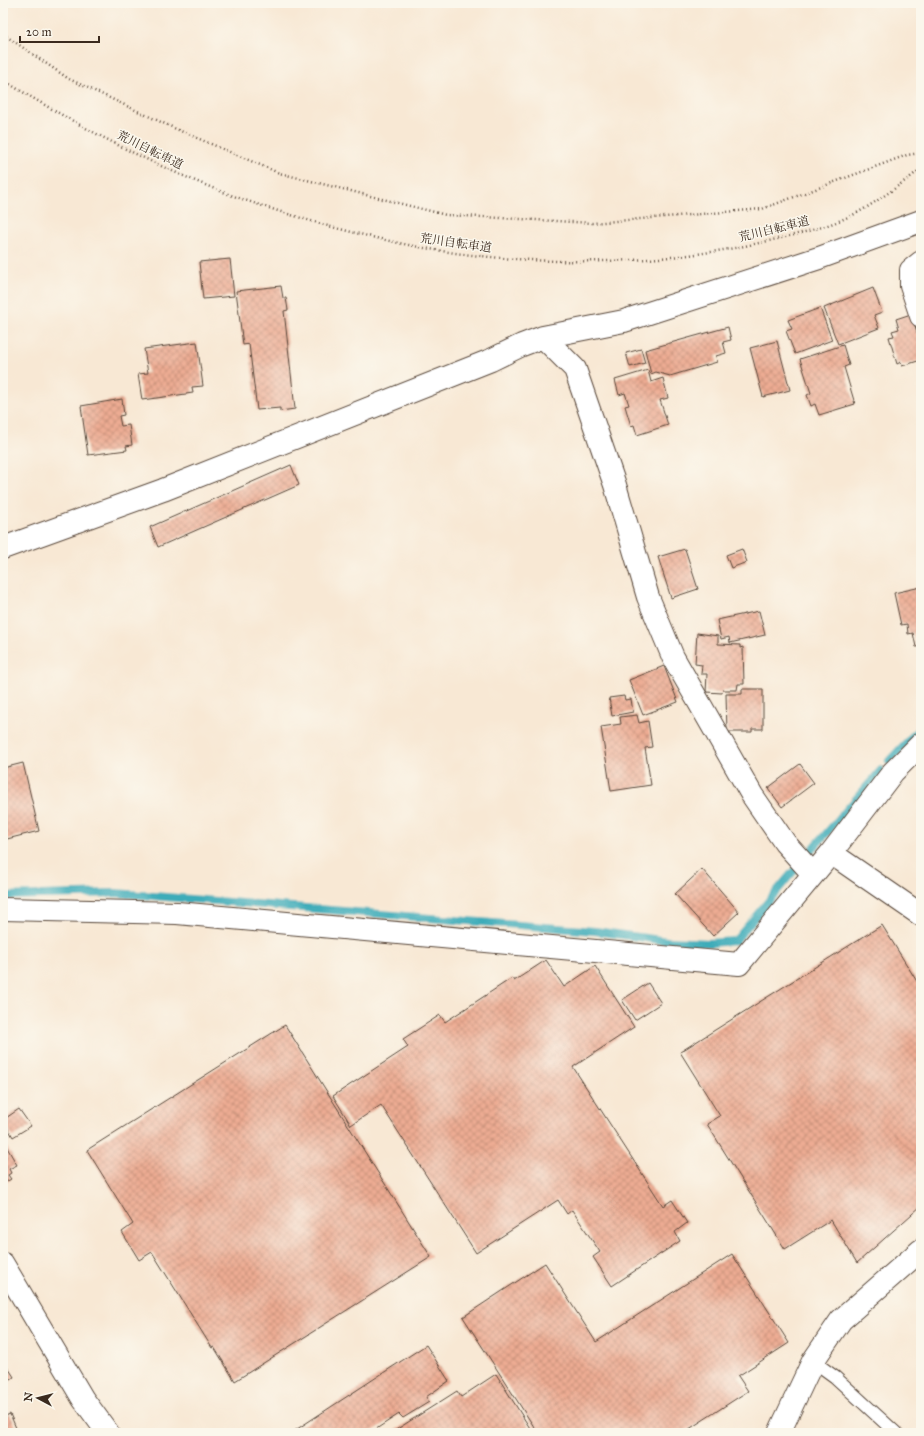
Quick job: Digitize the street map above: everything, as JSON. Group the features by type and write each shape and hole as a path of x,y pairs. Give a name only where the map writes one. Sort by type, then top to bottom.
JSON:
{"street":[{"path":"3,548 170,487 491,360 522,345 543,338 624,321 819,258 921,221"},
{"path":"921,262 912,270 911,286 921,316"},
{"path":"543,338 575,370 615,485 648,597 673,656 752,795 785,843 813,874"},
{"path":"3,909 177,913 739,964 831,853 893,772 921,744"},
{"path":"831,853 921,915"},
{"path":"779,1433 813,1361 841,1320 921,1250"},
{"path":"3,1264 83,1399 108,1433"}],"lane":[{"path":"813,1361 835,1377 896,1433"}],"path":[{"path":"3,34 69,79 176,129 279,174 446,215 592,223 762,209 907,155 921,153"},
{"name":"荒川自転車道","path":"3,80 118,144 174,172 269,209 385,241 435,250 483,256 599,261 641,259 716,251 753,244 813,229 845,219 856,214 891,191 921,168"}],"building":[{"path":"230,259 234,296 203,299 199,262"},
{"path":"281,286 283,298 286,298 288,310 284,311 295,409 280,411 280,408 257,410 249,344 243,345 236,291"},
{"path":"873,288 882,312 874,315 879,328 838,344 824,308"},
{"path":"820,308 832,340 795,354 786,331 792,329 788,320"},
{"path":"911,314 921,344 921,360 902,366 901,362 897,364 889,337 894,336 892,331 899,329 896,319"},
{"path":"728,327 731,340 723,342 726,353 716,356 717,362 670,376 656,372 651,374 645,350"},
{"path":"777,341 790,390 763,397 750,348"},
{"path":"197,342 203,386 192,387 193,393 142,400 138,374 148,373 144,349"},
{"path":"843,345 849,365 844,367 855,404 819,415 815,404 811,406 807,395 811,393 800,359"},
{"path":"641,349 645,363 630,367 626,353"},
{"path":"648,370 651,382 663,378 668,398 660,400 668,425 637,435 634,425 631,426 625,406 629,405 625,393 619,395 615,380"},
{"path":"122,399 124,415 119,416 121,426 129,425 132,445 126,446 127,450 88,455 81,406"},
{"path":"291,465 299,485 158,547 150,527"},
{"path":"685,549 698,589 671,598 658,557"},
{"path":"742,549 747,562 731,568 726,555"},
{"path":"921,587 921,646 916,647 913,633 908,634 907,624 901,625 894,593"},
{"path":"759,611 765,635 730,643 729,637 721,639 717,620"},
{"path":"697,633 718,636 718,644 740,645 740,648 743,647 744,684 738,684 737,690 723,690 722,693 706,692 707,674 701,674 702,665 695,664"},
{"path":"664,666 678,702 643,715 629,680"},
{"path":"742,689 763,689 763,729 752,729 752,732 727,732 726,694 742,694"},
{"path":"624,696 625,700 631,699 633,712 612,716 609,698"},
{"path":"637,715 639,723 648,721 652,747 645,748 651,785 611,791 601,727 621,724 620,717"},
{"path":"23,763 39,831 3,840 3,768"},
{"path":"800,764 814,783 782,807 768,788"},
{"path":"702,869 739,912 713,936 675,894"},
{"path":"882,925 921,988 921,1206 857,1263 831,1220 785,1249 707,1124 720,1116 680,1052"},
{"path":"546,960 564,987 595,966 634,1027 573,1067 663,1206 672,1200 687,1223 675,1232 680,1241 612,1286 593,1257 600,1252 572,1210 567,1214 558,1200 476,1253 381,1105 351,1125 333,1096 408,1047 403,1039 440,1015 445,1022 512,978 514,981"},
{"path":"648,983 661,1003 635,1020 622,1000"},
{"path":"285,1025 431,1257 235,1381 214,1347 212,1348 152,1252 139,1260 122,1232 133,1224 87,1150"},
{"path":"19,1109 31,1126 13,1137 3,1120"},
{"path":"5,1144 17,1165 9,1169 11,1173 8,1175 11,1179 3,1184 3,1146"},
{"path":"732,1254 789,1343 738,1376 748,1391 683,1433 653,1433 650,1429 644,1433 538,1433 463,1317 545,1263 596,1342"},
{"path":"426,1345 449,1381 426,1397 429,1402 403,1418 399,1414 370,1433 291,1433"},
{"path":"7,1366 14,1377 6,1382 3,1377 3,1368"},
{"path":"496,1374 533,1433 391,1433 457,1391 461,1397"},
{"path":"10,1414 16,1428 3,1433 3,1417"}],"waterway":[{"path":"889,761 921,727"},
{"path":"3,896 115,893 595,931 667,941 709,943 735,941 881,770"}]}
